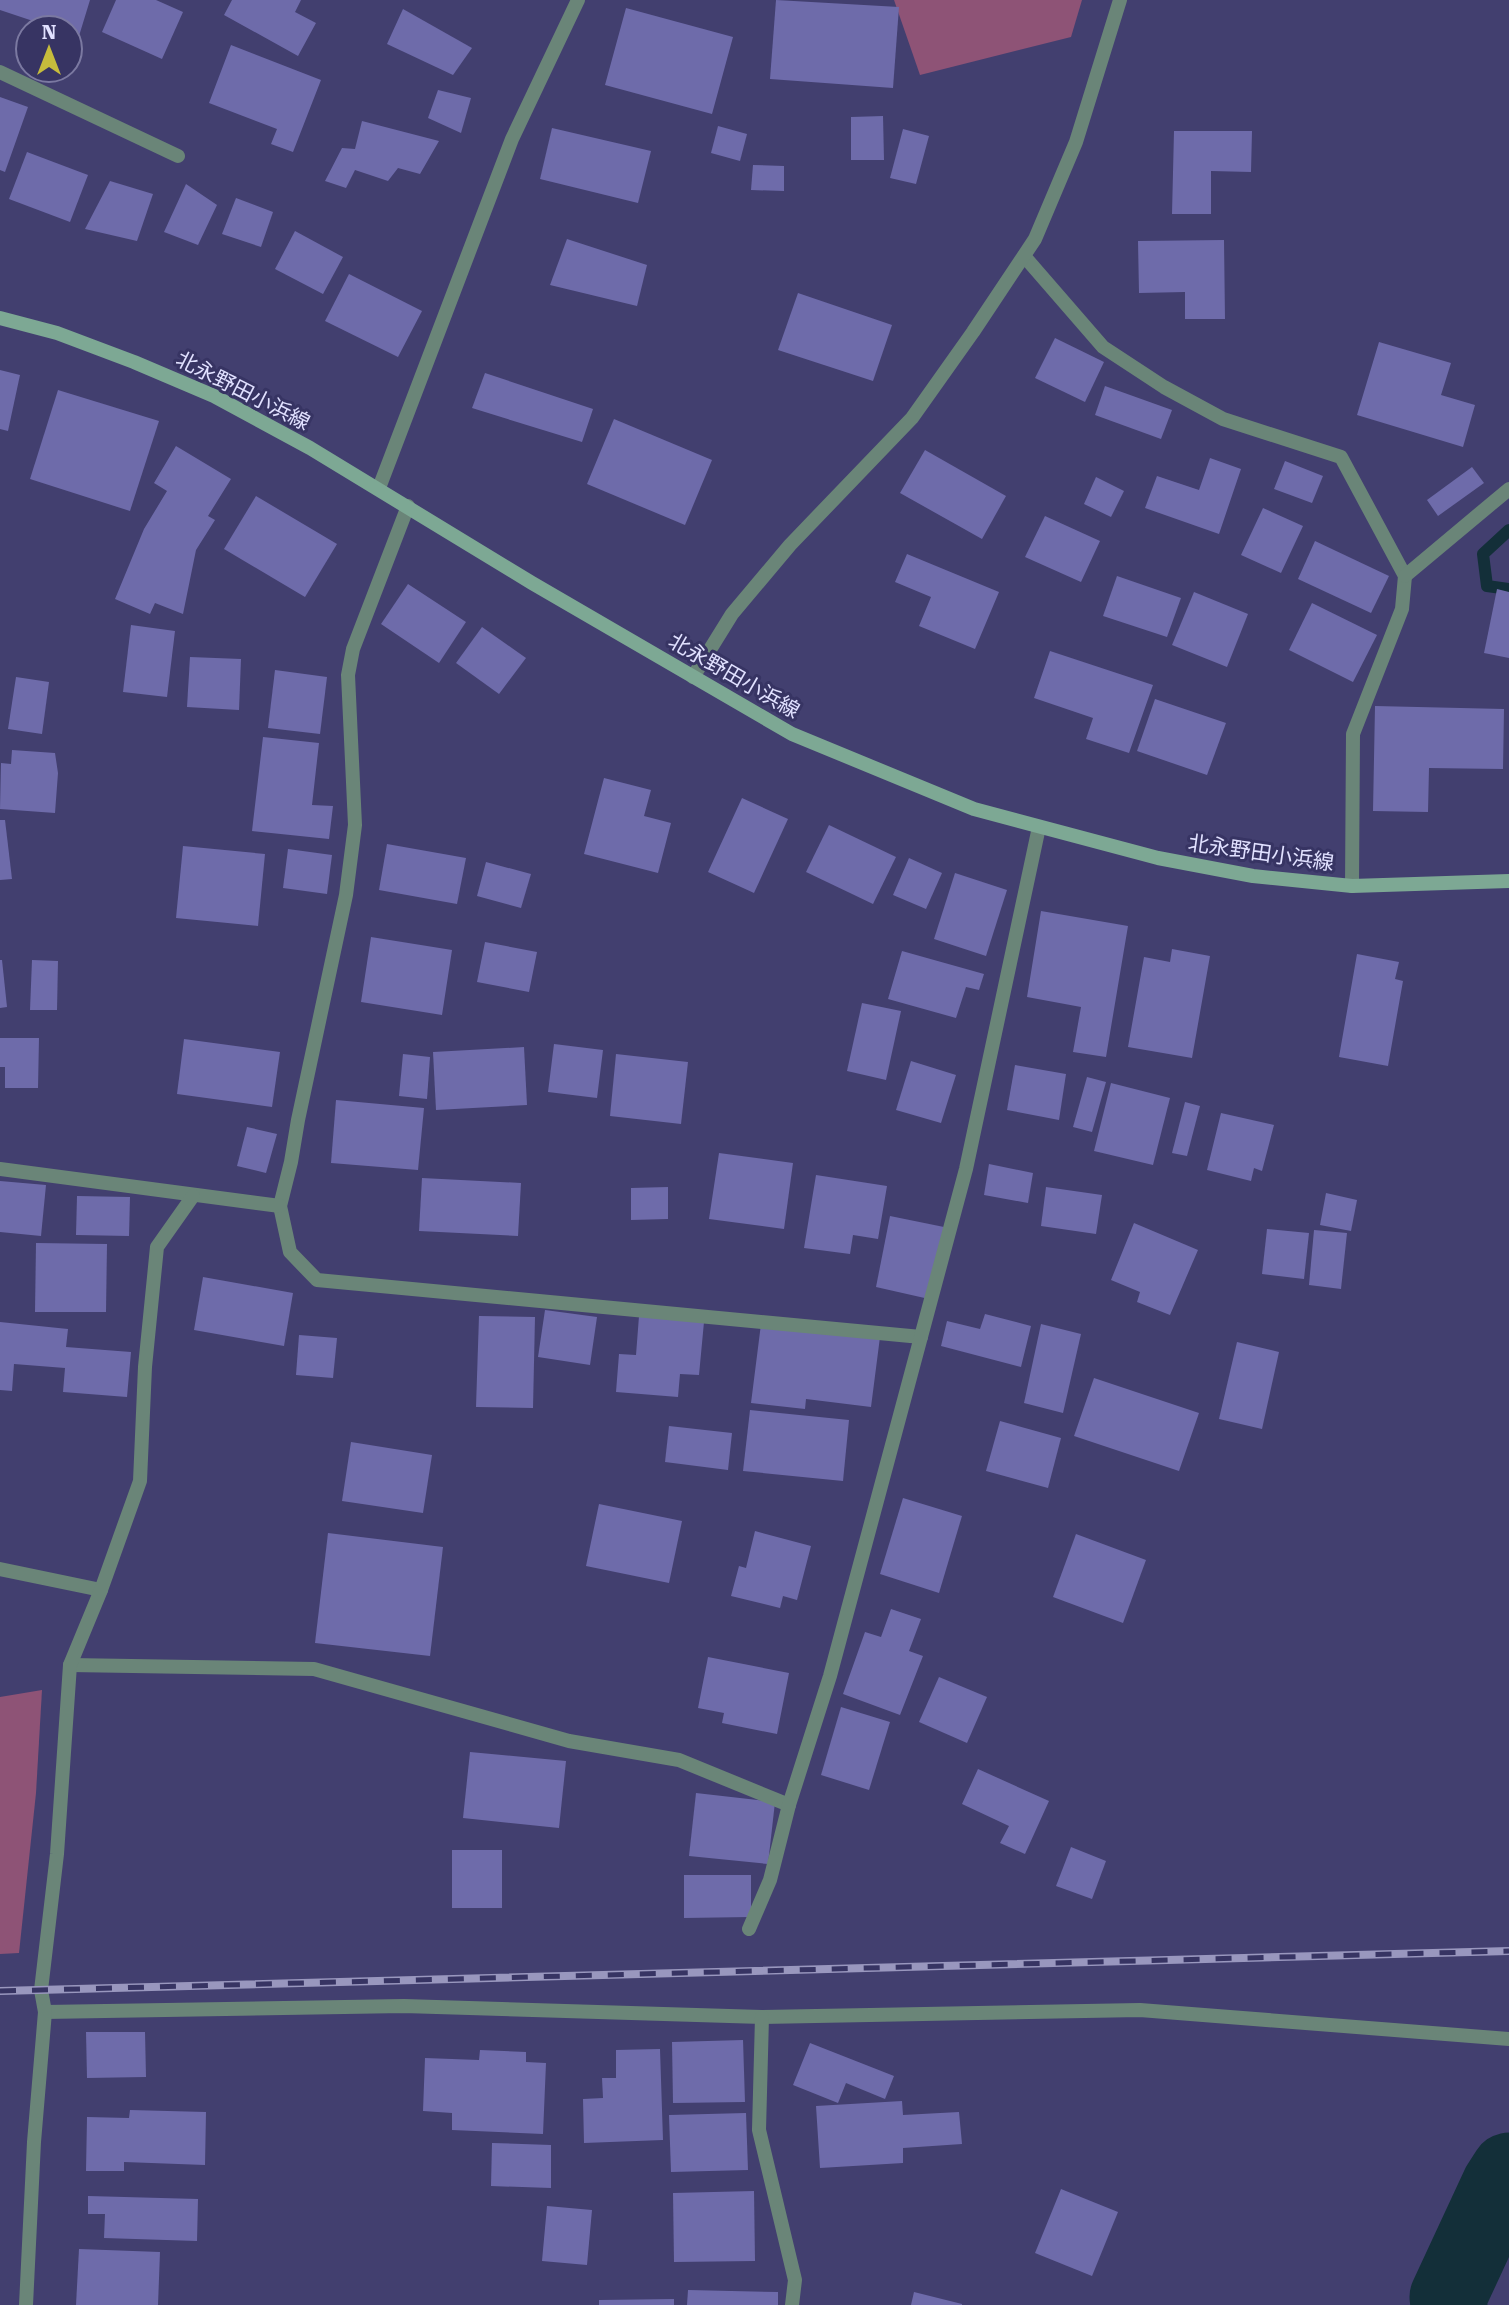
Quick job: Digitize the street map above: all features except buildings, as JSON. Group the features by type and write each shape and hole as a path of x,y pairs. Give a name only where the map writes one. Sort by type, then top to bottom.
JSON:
{"main road":[{"name":"北永野田小浜線","path":"0,318 57,333 214,396 379,488 532,583 804,739 974,809 1158,859 1253,876 1352,886 1509,881"}],"street":[{"path":"379,488 512,139 578,0"},
{"path":"693,677 733,614 790,545 912,418 974,332 1035,239 1076,142 1120,0"},
{"path":"0,72 178,156"},
{"path":"1024,256 1102,347 1164,387 1223,419 1341,457 1405,576 1402,609 1353,734 1352,886"},
{"path":"1405,576 1509,489"},
{"path":"408,506 353,649 348,674 355,825 346,895 280,1206 290,1252 317,1280 922,1337"},
{"path":"749,1929 770,1880 789,1805 830,1676 922,1337 966,1169 1039,827"},
{"path":"0,1169 280,1206"},
{"path":"26,2305 34,2142 45,2012 41,1990 57,1854 70,1665 101,1590 140,1480 145,1367 158,1247 193,1196"},
{"path":"0,1569 101,1590"},
{"path":"70,1665 314,1670 569,1741 679,1760 789,1805"},
{"path":"45,2012 404,2006 762,2017 1140,2010 1509,2039"},
{"path":"762,2017 759,2130 795,2280 792,2305"}],"shaded area":[{"path":"894,0 1082,0 1071,37 920,75"},
{"path":"42,1690 36,1793 19,1953 0,1954 0,1697"}],"waterway":[{"path":"1509,530 1483,554 1487,586 1509,589"},
{"path":"1449,2305 1448,2297 1509,2171"}],"railway":[{"path":"0,1991 1509,1951"}]}
